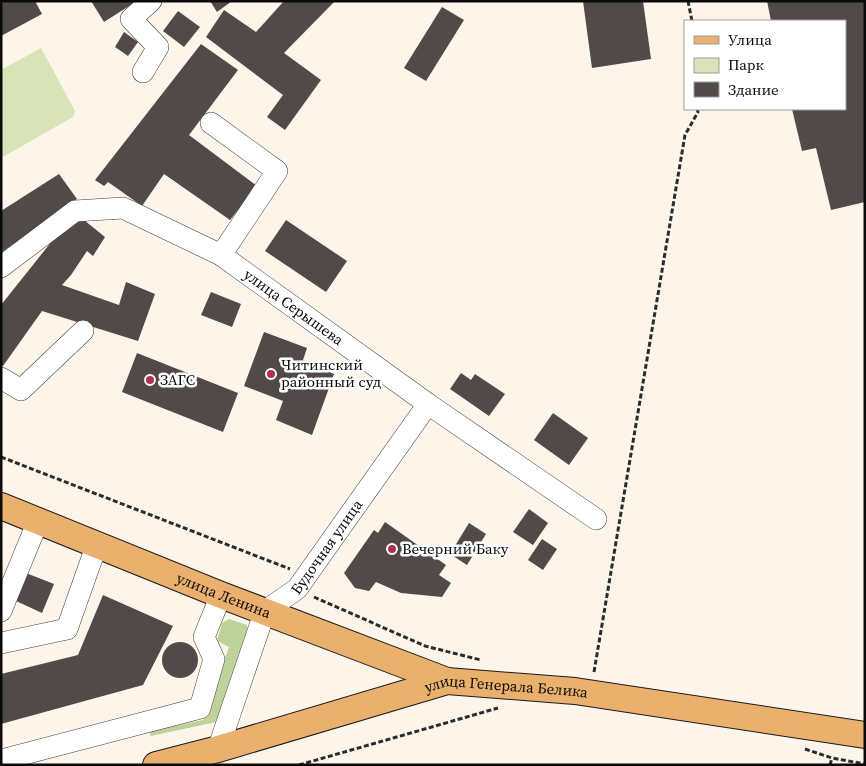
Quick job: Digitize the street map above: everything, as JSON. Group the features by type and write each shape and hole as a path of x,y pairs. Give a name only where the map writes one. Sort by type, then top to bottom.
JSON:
{"main road":[{"name":"улица Ленина","path":"1,506 222,595 447,681"},
{"name":"улица Генерала Белика","path":"156,765 218,749 447,681 584,684 756,718 865,736"}],"street":[{"path":"143,72 158,47 131,19 151,1"},
{"path":"211,123 277,171 221,255"},
{"name":"улица Серышева","path":"1,267 75,211 122,208 221,255 428,404 596,519"},
{"path":"1,378 21,390 83,331"},
{"name":"Будочная улица","path":"265,611 301,582 428,404"},
{"path":"1,611 38,521"},
{"path":"1,642 67,629 97,544"},
{"path":"1,760 200,708 214,659 204,637 222,595"},
{"path":"218,749 265,611"}],"path":[{"path":"688,1 692,20"},
{"path":"584,684 686,135 697,110"},
{"path":"1,457 301,582 425,646 490,663"},
{"path":"300,765 502,707"},
{"path":"830,765 832,758 865,764"}],"green space":[{"path":"41,48 75,111 73,117 1,158 1,70"},
{"path":"229,619 247,625 249,635 216,722 151,736 149,731 203,720 229,647 217,641 222,623"}],"building":[{"path":"1,1 35,1 42,14 1,36"},
{"path":"91,1 137,1 104,22"},
{"path":"210,1 232,1 217,12"},
{"path":"284,1 335,1 284,53 321,80 285,130 267,117 283,95 206,37 224,10 256,32"},
{"path":"583,1 643,1 651,59 592,68"},
{"path":"767,1 865,1 865,202 831,210 816,148 802,151 792,110 846,110 846,20 771,20"},
{"path":"442,7 464,20 426,81 404,68"},
{"path":"178,11 200,27 184,47 163,31"},
{"path":"124,32 138,42 128,56 115,47"},
{"path":"201,44 238,70 189,135 257,186 230,220 164,174 142,206 108,182 104,186 95,180"},
{"path":"59,174 77,199 1,253 1,211"},
{"path":"79,216 105,237 93,256 87,251 62,285 119,305 126,282 155,294 138,341 42,311 3,366 1,365 1,305 64,226 68,230"},
{"path":"286,220 347,261 326,292 265,251"},
{"path":"211,292 241,304 232,327 201,315"},
{"path":"264,332 307,348 303,360 334,374 312,435 276,420 283,401 244,386"},
{"path":"137,353 238,393 223,432 122,392"},
{"path":"461,373 471,380 475,374 505,394 489,416 450,389"},
{"path":"553,413 588,438 569,465 534,440"},
{"path":"529,509 548,523 533,545 513,532"},
{"name":"Вечерний Баку","path":"385,522 446,565 439,575 451,583 442,597 401,593 376,582 369,591 355,588 344,573 374,530 378,533"},
{"path":"469,523 486,534 467,565 450,554"},
{"path":"542,539 557,549 543,570 528,560"},
{"path":"26,573 54,584 42,613 14,600"},
{"path":"103,595 173,626 143,685 1,724 1,674 78,655"},
{"path":"180,642 187,643 193,647 197,653 197,667 193,673 187,677 180,678 173,677 167,673 163,667 162,660 163,653 167,647 173,643"}],"place":[{"name":"Читинский районный суд","path":"271,374"},
{"name":"ЗАГС","path":"150,380"},
{"name":"Вечерний Баку","path":"392,549"}]}
